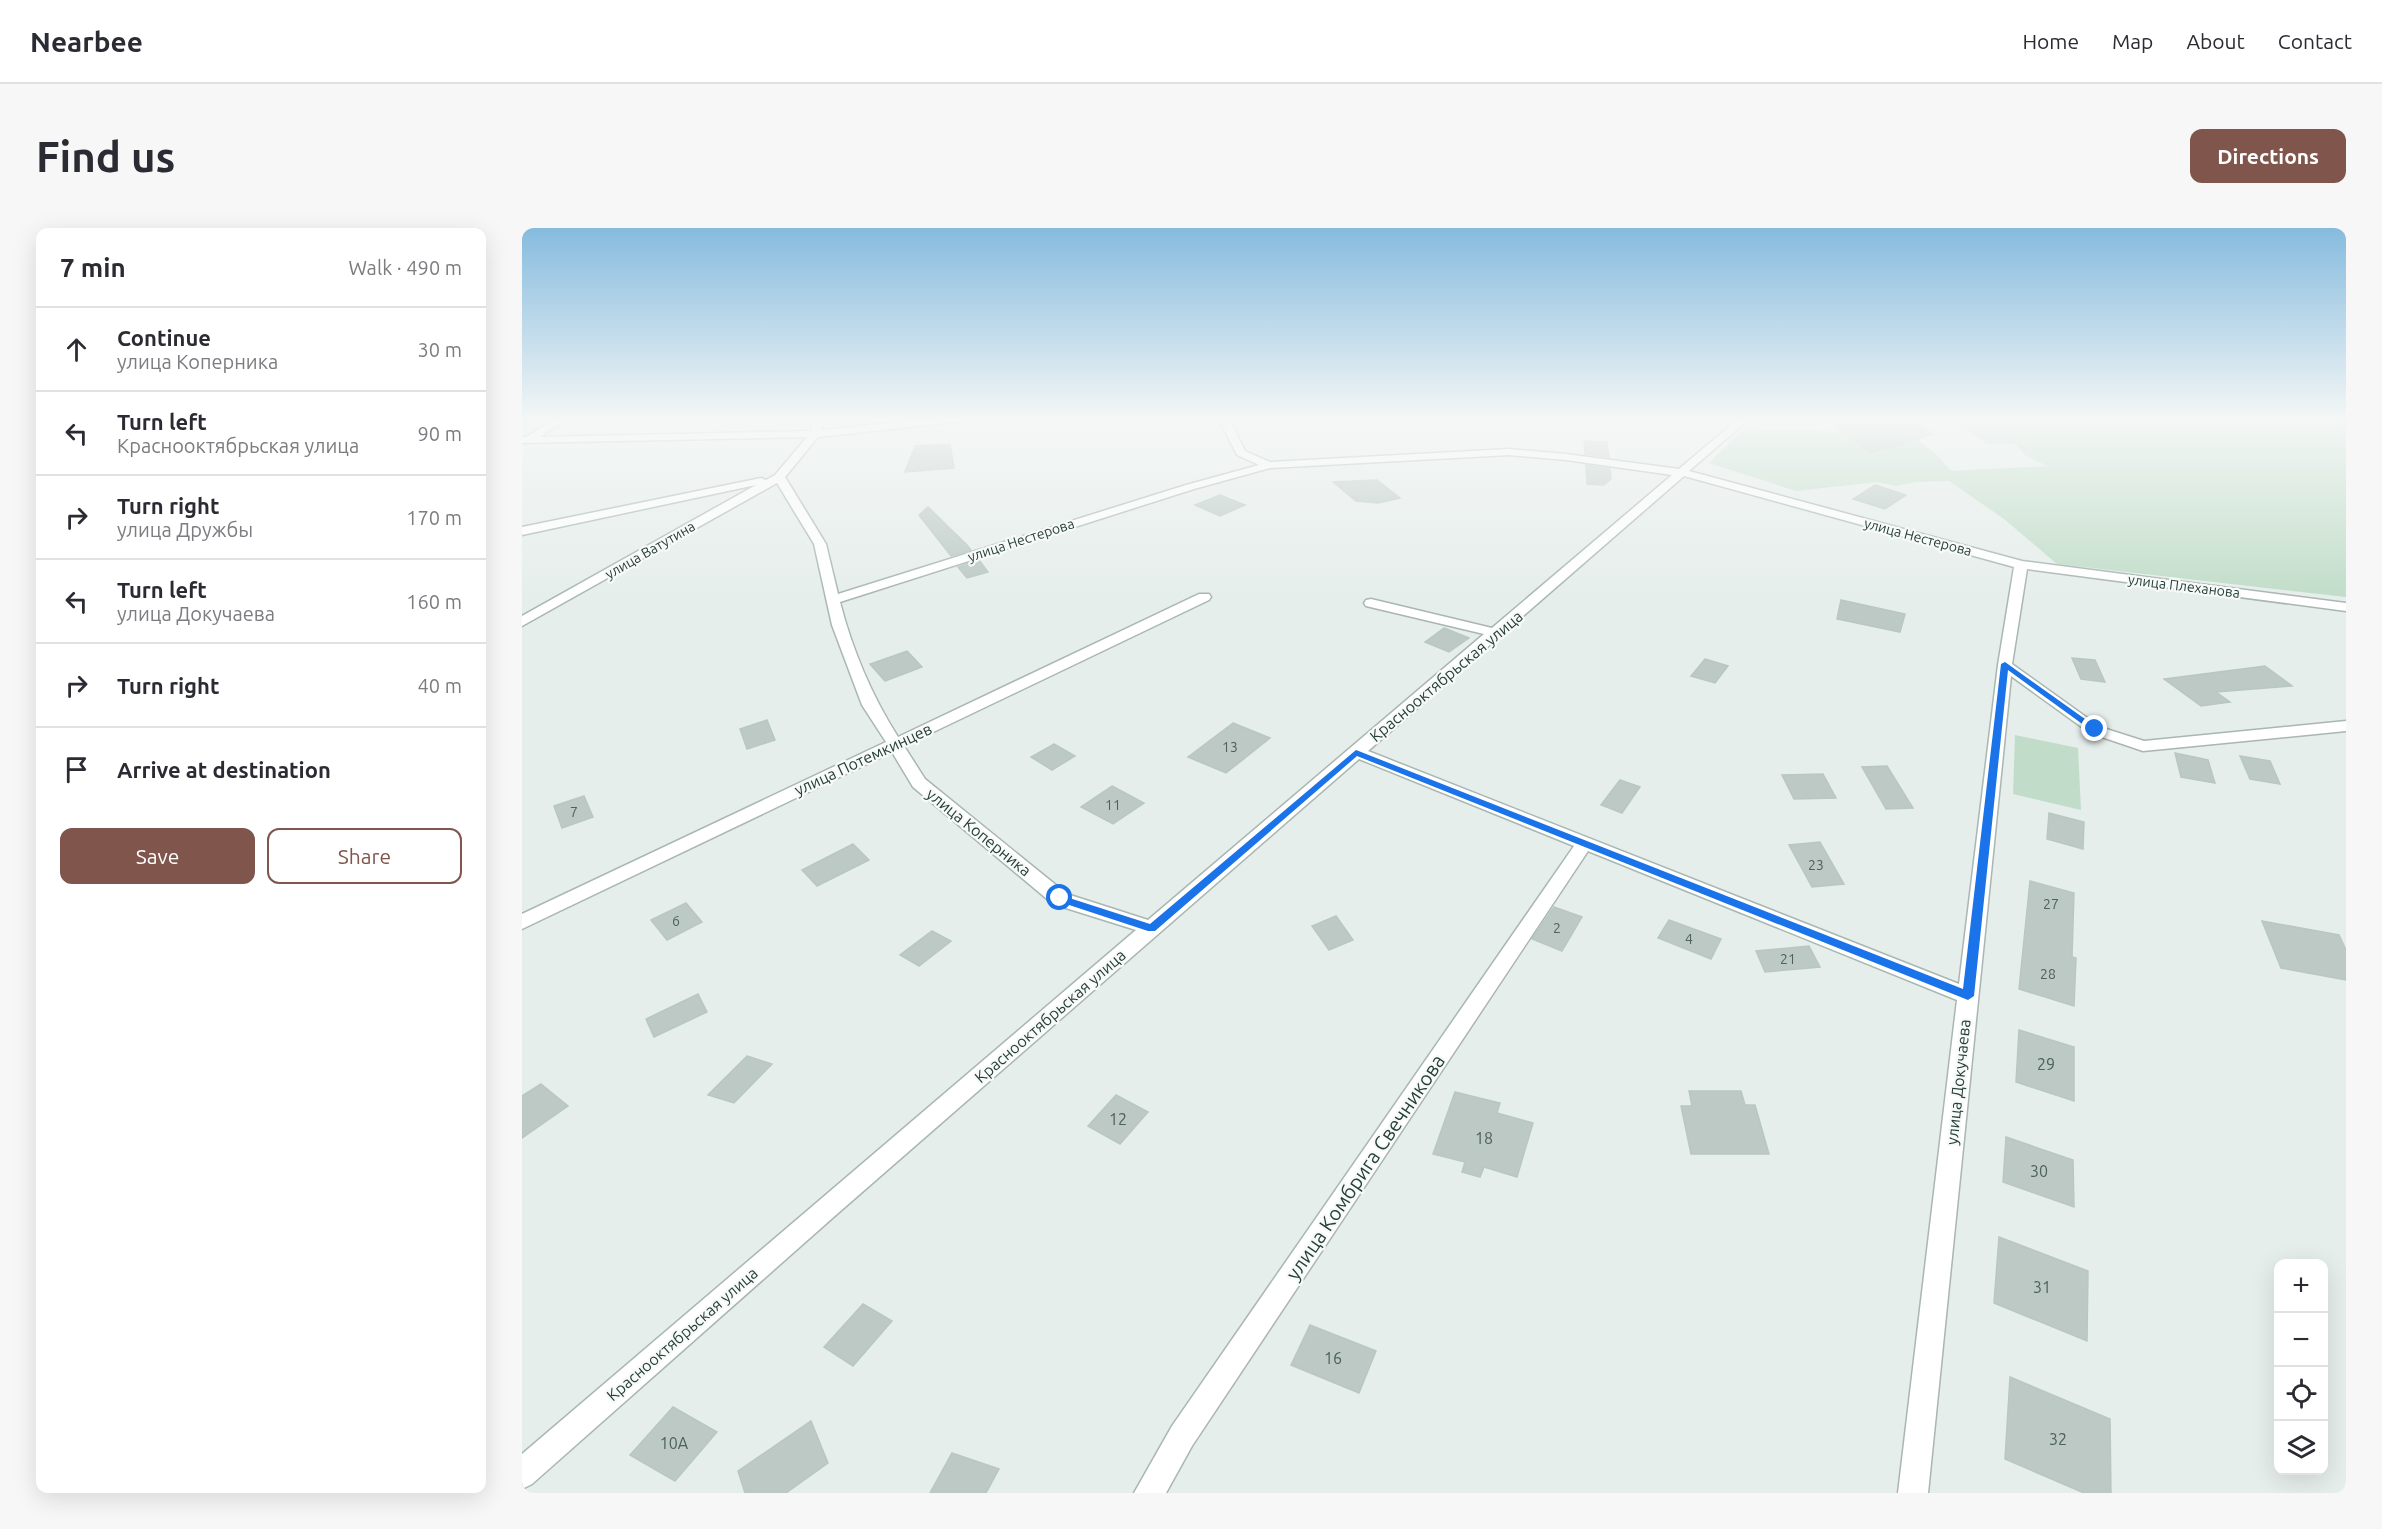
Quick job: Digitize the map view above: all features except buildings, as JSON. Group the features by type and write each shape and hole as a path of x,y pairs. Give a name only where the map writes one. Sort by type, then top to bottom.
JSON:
{"street":[{"path":"522,531 773,478"},
{"name":"улица Ватутина","path":"522,622 776,478"},
{"name":"улица Коперника","path":"779,478 820,544 839,625 870,705 919,783 1060,898 1152,928"},
{"name":"улица Нестерова","path":"834,600 1222,478"},
{"name":"Краснооктябрьская улица","path":"522,1474 819,1214 1677,478"},
{"name":"улица Нестерова","path":"1701,478 2021,565"},
{"path":"1990,545 2003,550 2021,565"},
{"name":"улица Плеханова","path":"2021,565 2346,607"},
{"name":"улица Докучаева","path":"1912,1493 2005,664 2021,565"},
{"name":"улица Потемкинцев","path":"522,922 1204,597"},
{"path":"1371,603 1497,633"},
{"path":"2005,664 2095,729 2143,746 2346,726"},
{"path":"1356,752 1968,996"},
{"name":"улица Комбрига Свечникова","path":"1149,1493 1182,1436 1584,843"}],"green space":[{"path":"1756,478 2346,478 2346,597 2057,564 2004,519 1949,481 1916,482 1896,486 1876,482 1796,491"},
{"path":"2015,735 2078,748 2081,810 2013,794"}],"route":[{"path":"1060,898 1152,928 1356,752 1968,996 2005,664 2095,729"}]}
